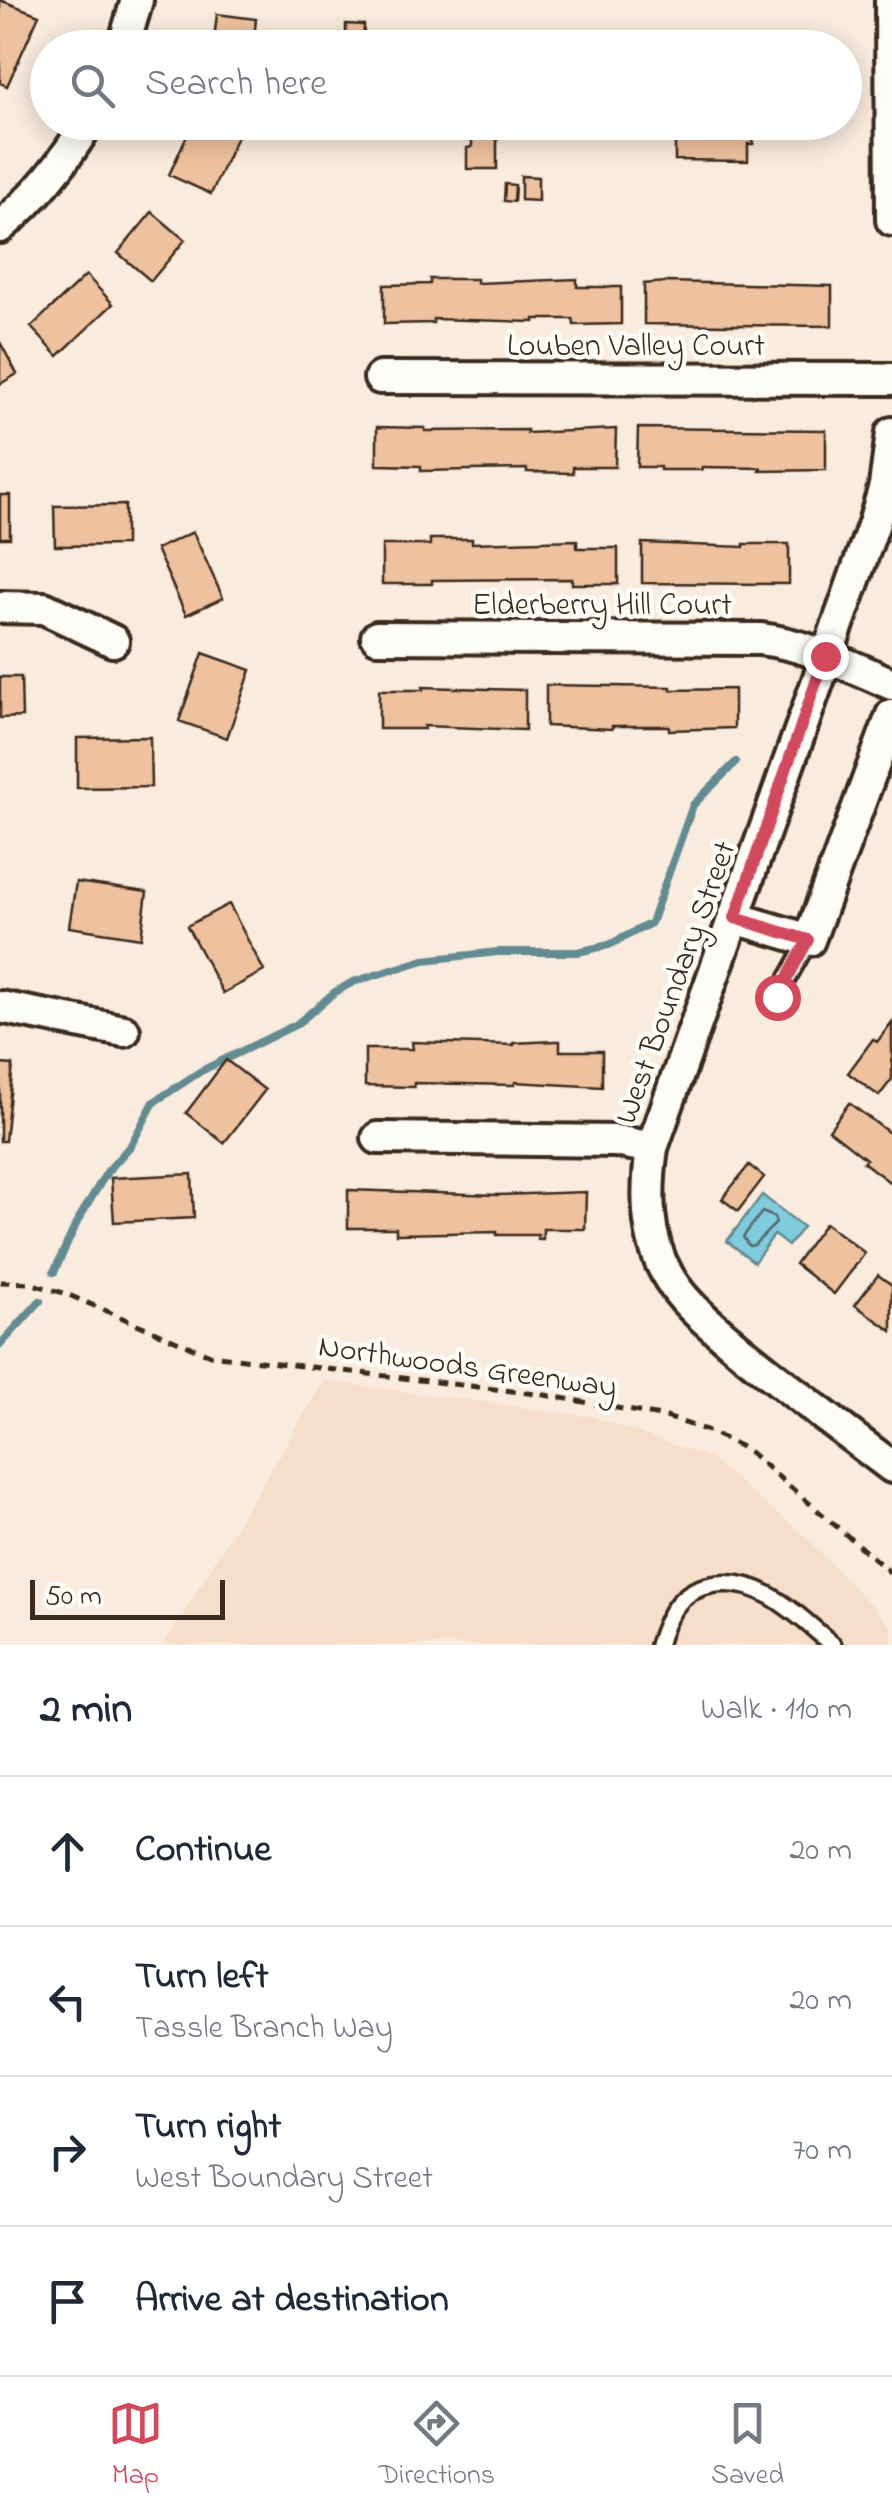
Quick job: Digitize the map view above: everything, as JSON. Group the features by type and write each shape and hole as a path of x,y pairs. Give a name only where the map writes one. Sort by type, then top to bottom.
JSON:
{"street":[{"path":"128,30 137,0"},
{"path":"891,0 892,220"},
{"path":"0,226 52,175 76,140"},
{"name":"Louben Valley Court","path":"380,378 892,379"},
{"name":"West Boundary Street","path":"892,433 885,486 652,1148 648,1186 651,1230 668,1276 681,1295 750,1357 892,1466"},
{"path":"0,608 44,608 113,640"},
{"name":"Elderberry Hill Court","path":"377,637 760,639 825,656 892,684"},
{"path":"735,918 808,940 892,714"},
{"path":"0,1007 124,1032"},
{"path":"378,1138 616,1141 652,1148"}],"lane":[{"path":"777,997 808,940"},
{"path":"658,1645 671,1610 681,1598 698,1588 732,1582 765,1592 833,1645"}],"path":[{"name":"Northwoods Greenway","path":"0,1282 64,1293 210,1355 545,1395 666,1417 706,1430 746,1449 892,1574"}],"shaded area":[{"path":"324,1381 593,1417 708,1457 806,1537 892,1627 892,1645 164,1645"}],"water":[{"path":"762,1195 803,1227 788,1246 774,1235 754,1262 727,1241"}],"building":[{"path":"0,0 39,15 7,86 0,83"},
{"path":"217,14 256,19 255,30 215,30"},
{"path":"346,24 364,25 364,30 346,30"},
{"path":"185,140 235,140 211,194 169,175"},
{"path":"472,140 497,140 497,169 467,169 467,148 472,147"},
{"path":"675,140 753,140 753,144 748,144 748,161 675,160"},
{"path":"521,176 538,177 538,201 521,200"},
{"path":"505,184 515,185 514,202 504,201"},
{"path":"152,212 185,240 151,281 118,253"},
{"path":"86,275 113,304 58,356 31,327"},
{"path":"430,279 477,279 477,283 577,279 577,287 621,287 621,324 574,325 573,319 433,319 433,323 384,324 384,285 430,284"},
{"path":"644,284 832,286 832,326 644,324"},
{"path":"0,342 17,374 0,384"},
{"path":"377,427 527,433 616,429 615,467 573,467 573,473 527,469 421,471 421,466 377,465"},
{"path":"638,428 826,430 826,470 637,467"},
{"path":"0,495 10,495 10,538 0,538"},
{"path":"125,505 125,545 55,546 54,506"},
{"path":"193,532 223,598 186,615 156,549"},
{"path":"430,539 472,539 472,543 577,540 577,548 618,548 618,584 572,584 572,579 382,584 382,545 430,545"},
{"path":"642,543 744,547 789,544 789,584 642,583"},
{"path":"203,653 251,670 227,738 179,721"},
{"path":"0,677 21,677 22,717 0,718"},
{"path":"546,685 734,689 734,728 546,726"},
{"path":"379,690 525,690 525,730 424,726 379,729"},
{"path":"150,737 151,787 77,788 77,738"},
{"path":"76,882 147,892 141,938 69,927"},
{"path":"229,904 264,971 223,993 187,926"},
{"path":"892,1022 892,1079 879,1096 848,1073 873,1039 877,1042"},
{"path":"560,1041 560,1051 602,1051 602,1087 515,1082 365,1086 365,1049 413,1049 412,1042 514,1045"},
{"path":"226,1060 265,1090 224,1143 186,1113"},
{"path":"0,1064 13,1065 5,1141 0,1141"},
{"path":"849,1103 892,1135 892,1184 829,1130"},
{"path":"749,1165 764,1177 738,1211 722,1199"},
{"path":"192,1174 194,1218 114,1222 111,1178"},
{"path":"348,1190 498,1195 586,1192 585,1229 543,1229 543,1239 538,1239 538,1235 497,1232 396,1234 396,1228 348,1228"},
{"path":"825,1223 865,1253 834,1294 795,1264"},
{"path":"878,1275 892,1285 892,1331 855,1305"}],"waterway":[{"path":"54,1272 78,1220 107,1172 131,1145 154,1102 201,1071 297,1024 335,992 353,982 424,960 498,952 578,952 609,945 651,923 693,805 736,762"},
{"path":"0,1345 40,1301"}],"route":[{"path":"777,997 808,940 735,918 825,656"}]}
